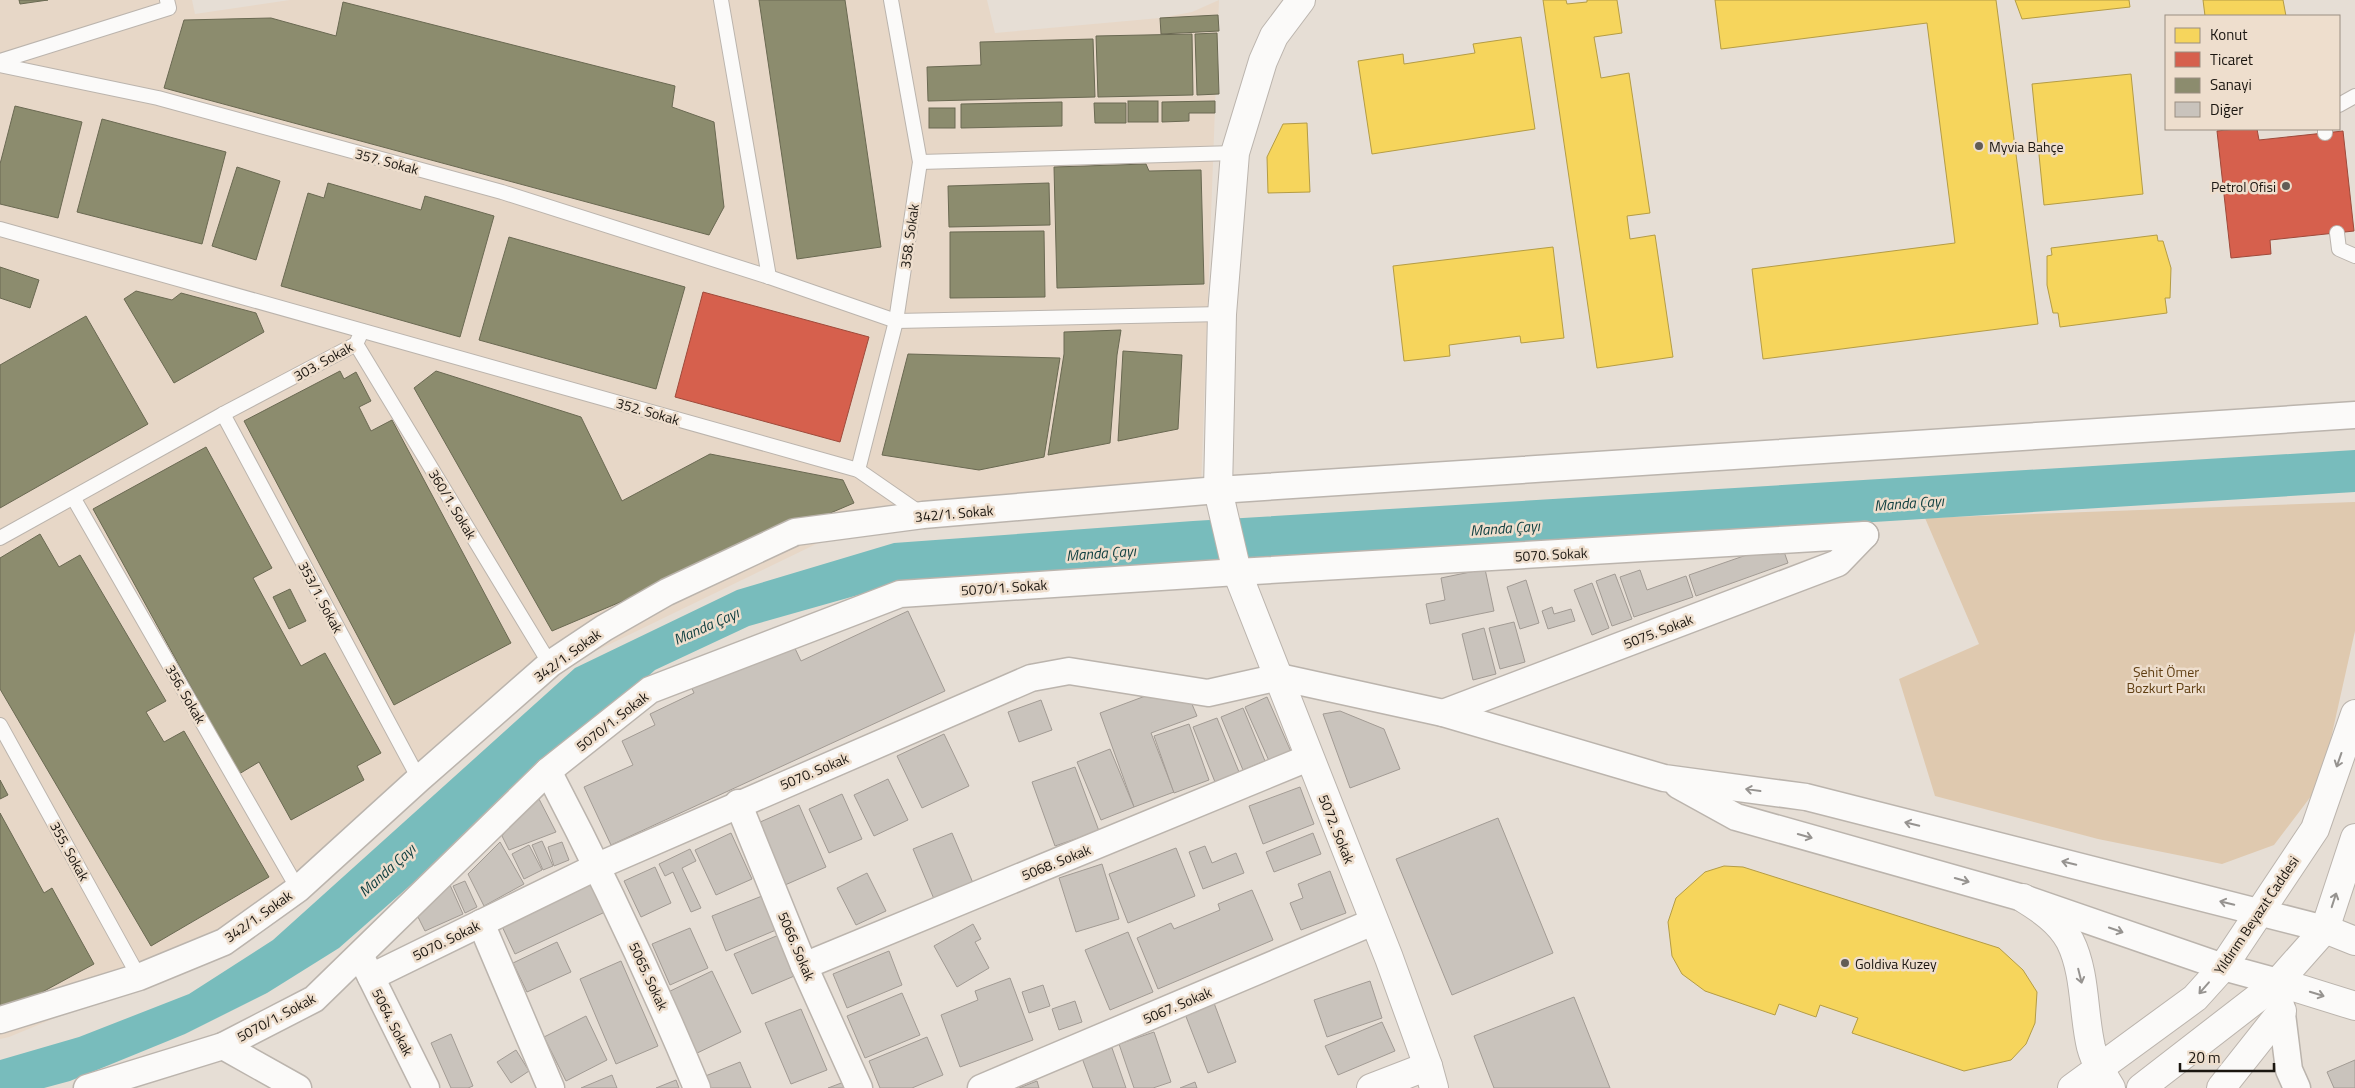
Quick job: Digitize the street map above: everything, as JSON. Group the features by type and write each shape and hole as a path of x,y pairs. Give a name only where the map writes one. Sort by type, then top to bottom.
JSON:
{"street":[{"name":"5072. Sokak","path":"1301,0 1274,36 1263,61 1236,153 1222,314 1218,490 1237,572 1279,677 1308,758 1389,958 1431,1077"},
{"name":"342/1. Sokak","path":"0,1020 139,977 224,942 298,889 550,664 604,628 667,592 795,532 923,515 1218,490 2355,415"},
{"name":"5070. Sokak","path":"1237,572 1865,535"},
{"name":"5075. Sokak","path":"1443,713 1838,563 1865,535"},
{"name":"5070/1. Sokak","path":"87,1088 223,1046 314,999 366,966 548,771 650,690 900,594 1237,572"},
{"name":"5070. Sokak","path":"366,966 482,922 598,866 738,803 1031,678 1069,671 1208,693 1279,677"},
{"path":"1279,677 1443,713 1664,778 1806,797 2259,911 2325,929 2355,941"},
{"name":"Yıldırım Beyazıt Caddesi","path":"2072,1088 2105,1078 2133,1043 2195,998 2222,967 2315,829 2355,714"},
{"name":"5068. Sokak","path":"804,966 1308,758"},
{"name":"5065. Sokak","path":"548,771 598,866 670,1023 697,1088"},
{"path":"1664,778 1736,817 2023,898 2222,967 2355,1006"},
{"name":"5066. Sokak","path":"738,803 804,966 859,1088"},
{"path":"2133,1043 2151,1085 2278,982 2325,929 2355,838"},
{"path":"2023,898 2049,915 2070,941 2081,979 2091,1046 2105,1078"},
{"path":"482,922 551,1088"},
{"name":"5067. Sokak","path":"981,1088 1373,922"},
{"name":"5064. Sokak","path":"366,966 426,1088"},
{"path":"2278,982 2289,1070 2297,1088"},
{"path":"2221,1088 2282,1011"},
{"path":"223,1046 298,1088"},
{"path":"1371,1088 1431,1077"}],"lane":[{"path":"0,61 169,8 167,0"},
{"path":"721,0 770,277"},
{"name":"358. Sokak","path":"858,470 896,321 920,162 891,0"},
{"name":"357. Sokak","path":"0,65 158,98 502,192 770,277 896,321"},
{"path":"2340,104 2355,96"},
{"path":"920,162 1236,153"},
{"name":"303. Sokak","path":"0,229 359,337"},
{"path":"2337,234 2339,249 2355,256"},
{"path":"896,321 1222,314"},
{"name":"303. Sokak","path":"0,538 74,499 359,337"},
{"name":"352. Sokak","path":"359,337 858,470 923,515"},
{"name":"360/1. Sokak","path":"359,337 550,664"},
{"name":"353/1. Sokak","path":"223,414 419,779"},
{"name":"356. Sokak","path":"74,499 298,889"},
{"name":"355. Sokak","path":"0,726 139,977"}],"shaded area":[{"path":"0,0 192,0 195,14 290,0 987,0 995,33 1160,18 1192,12 1219,0 1201,487 876,515 571,663 261,933 9,1037 0,1039"}],"green space":[{"name":"Şehit Ömer Bozkurt Parkı","path":"2355,502 2355,631 2321,783 2274,845 2222,864 2098,839 1935,796 1899,679 1979,644 1925,518"}],"water":[{"name":"Manda Çayı","path":"2355,450 2355,492 1263,560 890,586 749,626 655,670 339,948 267,993 185,1034 70,1081 44,1088 0,1088 0,1060 79,1037 189,994 273,940 575,668 737,590 894,543 1193,521"}],"building: Konut":[{"path":"1543,0 1566,0 1567,4 1587,2 1587,0 1617,0 1622,33 1594,37 1601,78 1629,73 1650,213 1627,216 1630,239 1655,235 1673,357 1597,368"},
{"name":"Myvia Bahçe","path":"1715,0 1996,0 2038,324 1763,359 1752,269 1955,243 1927,23 1721,49"},
{"path":"2015,0 2129,0 2130,7 2022,19"},
{"path":"2203,0 2283,0 2286,15 2205,15"},
{"path":"1521,37 1535,129 1372,154 1358,61 1403,54 1404,64 1475,53 1473,44"},
{"path":"2131,74 2143,194 2044,205 2032,84"},
{"path":"1307,123 1310,192 1268,193 1267,157 1283,124"},
{"path":"2157,235 2158,241 2163,241 2171,268 2170,298 2165,298 2167,313 2060,327 2058,313 2053,313 2047,285 2047,256 2052,255 2051,248"},
{"path":"1553,247 1564,338 1521,343 1520,336 1449,345 1450,356 1404,361 1393,266"},
{"name":"Goldiva Kuzey","path":"1724,866 1743,867 1999,948 2023,970 2037,992 2035,1023 2026,1044 2011,1060 1964,1071 1852,1033 1858,1018 1820,1005 1816,1017 1779,1004 1775,1015 1705,991 1682,974 1672,956 1668,922 1676,898 1705,872"}],"building: Ticaret":[{"name":"Petrol Ofisi","path":"2257,130 2259,140 2343,131 2354,231 2270,240 2271,254 2231,258 2217,131"},
{"path":"703,292 869,337 840,442 675,397"}],"building: Sanayi":[{"path":"19,0 48,0 20,4"},
{"path":"759,0 845,0 881,247 797,259"},
{"path":"343,2 675,86 672,107 714,122 724,207 709,235 164,88 184,20 271,18 336,36"},
{"path":"1218,15 1219,31 1161,34 1160,18"},
{"path":"1217,33 1219,94 1197,95 1195,34"},
{"path":"1192,34 1193,95 1098,97 1096,36"},
{"path":"1093,39 1095,97 928,101 927,67 981,65 980,42"},
{"path":"1128,101 1158,101 1158,122 1128,122"},
{"path":"1215,101 1215,113 1189,113 1189,121 1162,122 1162,102"},
{"path":"1062,102 1062,126 961,128 961,104"},
{"path":"1094,103 1126,103 1126,123 1095,123"},
{"path":"15,106 82,122 58,218 0,204 0,164"},
{"path":"929,108 955,108 955,128 929,128"},
{"path":"102,119 226,152 202,244 77,212"},
{"path":"1146,164 1149,171 1201,170 1204,284 1057,288 1054,167"},
{"path":"237,167 280,181 256,260 212,246"},
{"path":"328,183 421,210 425,196 494,216 460,337 281,286 308,193 324,198"},
{"path":"1049,183 1050,225 949,227 948,186"},
{"path":"1044,231 1045,297 950,298 950,232"},
{"path":"509,237 685,287 656,389 479,340"},
{"path":"0,267 39,280 30,308 0,298"},
{"path":"136,291 172,300 181,293 256,313 264,332 174,383 124,299"},
{"path":"86,316 148,424 0,508 0,365"},
{"path":"1121,330 1117,355 1110,443 1048,455 1064,354 1064,332"},
{"path":"1123,351 1182,355 1178,429 1118,441"},
{"path":"908,354 1060,358 1044,457 979,470 882,455"},
{"path":"340,371 344,379 356,372 371,401 359,407 371,431 392,420 511,643 394,705 244,421"},
{"path":"436,371 581,417 622,501 710,454 843,480 854,503 552,631 414,388"},
{"path":"206,447 272,568 253,578 301,666 325,653 381,753 357,766 364,780 291,820 259,762 239,774 93,509"},
{"path":"40,534 59,567 80,555 166,701 146,712 164,742 184,731 269,877 151,946 0,689 0,558"},
{"path":"290,589 306,621 289,629 273,597"},
{"path":"0,780 8,795 0,799"},
{"path":"0,813 44,893 52,888 94,964 0,1015"}],"building: Diğer":[{"path":"1781,543 1788,563 1696,596 1689,575"},
{"path":"1485,569 1494,611 1430,624 1426,604 1445,600 1441,578"},
{"path":"1640,570 1647,590 1686,576 1693,597 1634,617 1620,577"},
{"path":"1615,574 1632,619 1612,626 1596,581"},
{"path":"1526,580 1539,623 1520,629 1507,587"},
{"path":"1592,583 1609,628 1592,635 1574,590"},
{"path":"1552,607 1554,614 1571,609 1575,621 1548,629 1542,611"},
{"path":"908,611 945,691 611,845 584,787 633,765 622,741 655,725 650,714 694,693 690,684 790,638 801,661"},
{"path":"1514,622 1525,662 1500,669 1489,628"},
{"path":"1484,628 1496,674 1473,680 1462,634"},
{"path":"1164,689 1189,697 1197,716 1151,733 1174,792 1134,807 1100,713"},
{"path":"1267,697 1292,754 1270,763 1245,707"},
{"path":"1041,700 1052,730 1019,742 1008,712"},
{"path":"1243,708 1265,761 1243,770 1221,717"},
{"path":"1340,711 1384,729 1400,769 1350,788 1323,714"},
{"path":"1217,718 1239,772 1215,782 1193,727"},
{"path":"1189,724 1209,780 1174,793 1154,736"},
{"path":"944,734 969,786 922,808 897,756"},
{"path":"1110,749 1134,807 1101,820 1077,762"},
{"path":"1075,767 1099,831 1055,846 1032,782"},
{"path":"888,779 908,820 874,836 854,795"},
{"path":"1300,787 1314,824 1263,844 1249,806"},
{"path":"842,794 862,839 829,853 809,809"},
{"path":"539,799 556,832 509,850 502,836 524,807"},
{"path":"799,805 826,867 785,885 758,823"},
{"path":"1498,818 1553,953 1452,995 1396,859"},
{"path":"731,833 752,879 716,895 695,850"},
{"path":"952,833 973,883 934,899 913,849"},
{"path":"1313,833 1321,854 1274,872 1266,852"},
{"path":"542,841 553,866 543,870 532,845"},
{"path":"500,842 524,884 484,906 468,874"},
{"path":"562,842 569,860 554,866 548,847"},
{"path":"529,845 542,870 524,879 512,854"},
{"path":"1205,846 1212,863 1236,853 1244,873 1203,889 1189,852"},
{"path":"1176,848 1195,896 1128,923 1109,874"},
{"path":"690,849 696,861 682,868 701,908 691,912 673,872 665,876 659,864"},
{"path":"1102,864 1119,919 1076,932 1059,878"},
{"path":"655,867 671,903 641,917 624,881"},
{"path":"1330,871 1346,913 1301,930 1290,903 1303,898 1298,884"},
{"path":"867,873 886,911 856,925 837,888"},
{"path":"589,877 605,912 515,954 499,920"},
{"path":"465,881 477,907 465,913 453,886"},
{"path":"450,885 463,914 425,931 417,915"},
{"path":"1252,890 1273,940 1158,989 1137,938 1171,923 1174,929 1220,910 1218,904"},
{"path":"762,896 776,930 726,951 712,916"},
{"path":"973,924 981,939 975,942 989,968 957,987 934,946"},
{"path":"690,928 708,968 670,985 652,944"},
{"path":"1128,932 1153,992 1110,1010 1085,950"},
{"path":"781,934 799,974 752,994 734,954"},
{"path":"557,942 571,972 527,992 513,963"},
{"path":"889,951 902,985 847,1008 833,974"},
{"path":"621,961 658,1046 616,1064 580,979"},
{"path":"712,971 741,1032 693,1055 664,994"},
{"path":"1010,978 1033,1040 960,1067 941,1015 978,1000 975,991"},
{"path":"1370,981 1382,1018 1327,1037 1314,1000"},
{"path":"1043,985 1050,1006 1029,1013 1022,992"},
{"path":"902,993 920,1035 865,1058 847,1016"},
{"path":"1574,997 1610,1088 1494,1088 1474,1036"},
{"path":"1075,1001 1082,1022 1059,1030 1052,1009"},
{"path":"1214,1003 1236,1062 1208,1073 1185,1014"},
{"path":"801,1009 827,1070 791,1084 765,1023"},
{"path":"586,1016 607,1060 566,1081 544,1037"},
{"path":"1382,1022 1395,1051 1338,1075 1325,1046"},
{"path":"1154,1032 1171,1082 1153,1088 1134,1088 1119,1044"},
{"path":"451,1034 473,1086 468,1088 451,1088 431,1043"},
{"path":"927,1037 943,1075 912,1088 880,1088 869,1061"},
{"path":"1112,1048 1126,1088 1093,1088 1082,1058"},
{"path":"516,1050 529,1071 511,1083 497,1062"},
{"path":"2355,1060 2355,1088 2334,1088 2327,1072"},
{"path":"740,1062 751,1088 708,1088 703,1077"},
{"path":"612,1075 617,1088 581,1088"},
{"path":"676,1080 679,1088 656,1088"},
{"path":"1037,1081 1039,1088 1019,1088"},
{"path":"844,1082 847,1088 828,1088"},
{"path":"1195,1082 1197,1088 1180,1088"}],"place":[{"name":"Myvia Bahçe","path":"1979,146"},
{"name":"Petrol Ofisi","path":"2286,186"},
{"name":"Goldiva Kuzey","path":"1845,963"}]}
